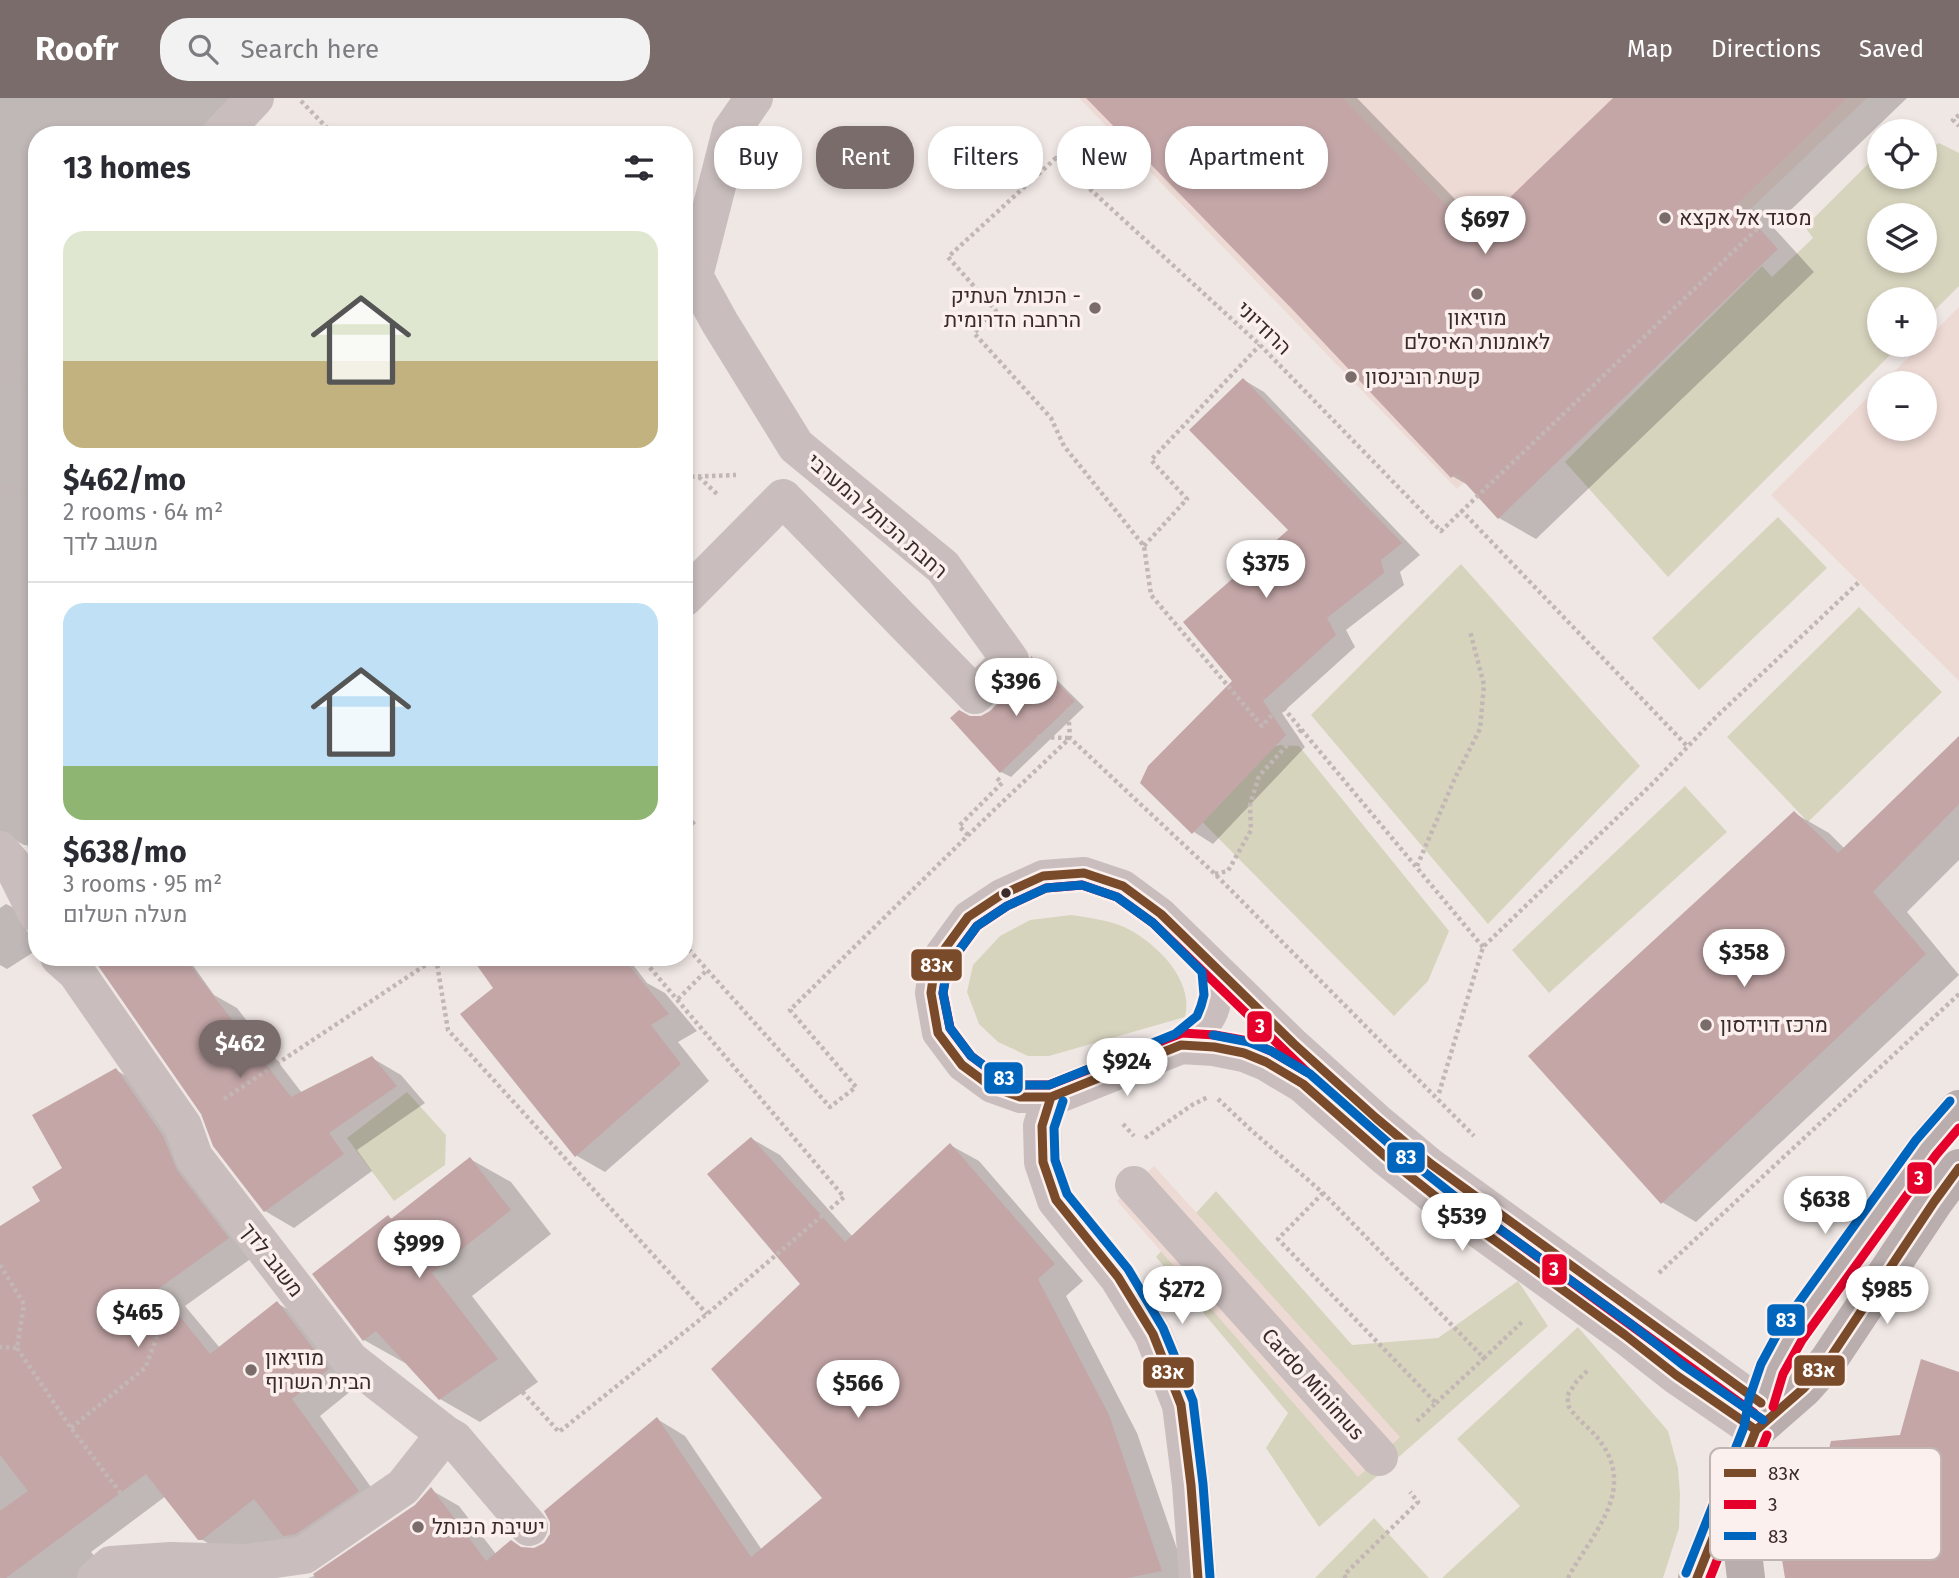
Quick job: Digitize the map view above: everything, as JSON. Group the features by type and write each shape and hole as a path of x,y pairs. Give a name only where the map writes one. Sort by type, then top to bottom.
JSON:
{"street":[{"path":"229,126 255,98"},
{"name":"רחבת הכותל המערבי","path":"693,589 783,498 975,695 1010,660 943,567 796,446 694,276 731,131 754,98"},
{"path":"0,850 12,864 28,896"},
{"name":"משגב לדך","path":"69,966 183,1126 194,1157 350,1360 449,1437 528,1527"},
{"path":"1198,1578 1191,1485 1181,1405 1153,1334 1118,1278 1056,1200 1043,1162 1042,1125 1051,1097 1181,1045 1214,1047 1244,1053 1266,1062 1303,1084 1439,1200 1676,1375 1758,1416"},
{"path":"1746,1448 1772,1369 1792,1333 1926,1147 1959,1109"},
{"path":"1758,1416 1804,1388 1828,1361 1959,1168"},
{"name":"Cardo Minimus","path":"1134,1185 1379,1457"},
{"path":"96,1578 111,1565 171,1561 246,1563 304,1555 403,1487 449,1437"},
{"path":"1697,1578 1710,1544"},
{"path":"1744,1560 1746,1578"}],"lane":[{"path":"1051,1097 1020,1097 992,1087 962,1065 937,1033 931,993 934,972 941,954 968,917 1001,895 1043,876 1084,873 1123,886 1161,914 1294,1044 1376,1118 1431,1164 1625,1305 1758,1416"},
{"path":"1181,1045 1207,1023 1213,1010 1216,996 1213,966"}],"path":[{"path":"298,98 325,126"},
{"path":"1688,747 1461,510 1894,98"},
{"path":"1959,115 1954,120 1959,126"},
{"name":"הרודיוני","path":"1144,546 1064,446 1051,418 974,333 996,311 948,257 1056,158 1260,345 1441,531 1461,510"},
{"path":"1260,345 1151,460 1187,499 1144,546 1151,595 1262,726 1282,705 1483,947"},
{"path":"10,373 28,356"},
{"path":"0,365 28,391"},
{"path":"0,486 16,487 28,495"},
{"path":"1439,1093 1483,947 1716,717 1859,582"},
{"path":"1417,866 1455,778 1480,729 1484,685 1470,631"},
{"path":"1068,708 1070,738"},
{"path":"1215,874 1228,871 1251,830 1250,805 1259,776 1303,729"},
{"path":"1037,737 1070,738 1215,874 1475,1137"},
{"path":"693,954 830,1107 856,1087 790,1010 1070,738"},
{"path":"968,835 959,826 1002,783 996,777"},
{"path":"183,1126 424,966"},
{"path":"437,966 448,1030 707,1314"},
{"path":"449,1437 519,1388 559,1432 707,1314 844,1197 650,966"},
{"path":"678,999 707,970"},
{"path":"1625,1305 1959,994"},
{"path":"1123,1124 1139,1142 1192,1105 1213,1094 1323,1193 1484,1358"},
{"path":"0,1265 24,1304 17,1348 71,1428 171,1561"},
{"path":"1436,1404 1559,1287"},
{"path":"71,1428 145,1368 162,1324"},
{"path":"0,1347 17,1348"},
{"path":"1568,1578 1600,1528 1614,1491 1614,1468 1603,1444 1570,1407 1567,1396 1577,1381"}],"shaded area":[{"path":"1079,98 1867,98 1457,489 1167,189 1328,189 1328,126 1165,126 1165,187 1151,172 1151,126 1106,126"},
{"path":"1937,144 1959,153 1959,286 1937,308 1937,287 1867,287 1867,357 1888,357 1874,371 1867,371 1867,378 1668,577 1565,462 1762,266 1772,277 1813,238 1805,227 1867,165 1867,189 1937,189"},
{"path":"1959,307 1959,681 1771,495 1867,398 1867,441 1937,441 1937,371 1895,371 1909,357 1937,357 1937,329"},
{"path":"1778,517 1827,568 1699,690 1652,638"},
{"path":"1461,564 1640,766 1488,924 1311,715"},
{"path":"1859,607 1942,692 1808,822 1727,737"},
{"path":"1280,745 1299,746 1449,931 1428,981 1394,1016 1159,778"},
{"path":"1685,786 1727,832 1549,993 1512,950"},
{"path":"1071,915 1116,924 1152,945 1172,966 1179,978 1184,990 1185,1017 1049,1056 1028,1056 998,1042 979,1024 967,992 973,965 1000,936 1030,920"},
{"path":"407,1092 446,1135 445,1165 394,1201 347,1138"},
{"path":"1154,1166 1400,1437 1358,1477 1117,1201"},
{"path":"1216,1191 1352,1345 1438,1338 1518,1281 1548,1326 1319,1527 1266,1448 1288,1413 1156,1257"},
{"path":"1578,1327 1668,1431 1678,1468 1679,1528 1663,1578 1442,1578 1520,1506 1457,1439"},
{"path":"1374,1518 1429,1578 1315,1578"}],"building":[{"path":"1086,98 1343,98 1473,233 1613,98 1847,98 1737,204 1778,249 1498,519 1456,473 1451,478 1175,189 1328,189 1328,126 1165,126 1165,179 1151,165 1151,126 1113,126"},
{"path":"1243,378 1402,543 1381,560 1384,573 1327,618 1336,635 1263,701 1286,735 1192,834 1140,783 1148,766 1232,681 1183,622 1288,530 1189,430"},
{"path":"1031,656 1075,701 1000,773 950,718 959,710 970,716 981,716 990,711 1026,675 1031,666"},
{"name":"מרכז דוידסון","path":"1959,736 1959,804 1873,892 1926,954 1661,1204 1528,1056 1794,811 1838,853"},
{"path":"98,966 191,966 291,1097 372,1056 397,1086 329,1133 344,1154 264,1212 213,1146 201,1114"},
{"path":"477,966 629,966 669,1014 651,1025 681,1064 575,1157 460,1014 493,988"},
{"path":"116,1068 163,1136 177,1170 229,1238 158,1289 210,1354 277,1301 329,1369 292,1399 359,1491 296,1534 283,1536 254,1499 202,1540 198,1540 146,1474 6,1578 0,1578 0,1511 28,1491 0,1455 0,1226 40,1201 32,1187 62,1168 32,1115"},
{"path":"751,1137 845,1242 950,1143 1055,1264 1038,1279 1109,1415 1162,1571 1127,1578 316,1578 313,1574 415,1505 431,1487 486,1561 511,1540 521,1547 534,1548 544,1543 550,1534 550,1522 544,1511 657,1417 751,1557 822,1498 711,1369 800,1284 707,1174"},
{"path":"470,1157 511,1210 432,1273 498,1359 439,1400 376,1331 363,1341 312,1274 388,1215 391,1219"},
{"path":"1921,1359 1959,1372 1959,1578 1785,1578 1782,1560 1941,1560 1941,1448 1829,1448 1831,1441 1900,1435"}],"transit line":[{"name":"83א","path":"1756,1430 1676,1375 1450,1208 1386,1157 1303,1084 1266,1062 1244,1053 1214,1047 1181,1045 1051,1097 1020,1097 992,1087 962,1065 938,1033 931,993 934,972 941,954 968,917 1001,895 1043,876 1084,873 1123,886 1161,914 1294,1044 1431,1164 1761,1403"},
{"name":"3","path":"1082,885 1117,897 1153,923 1307,1072 1248,1041 1182,1033 1049,1085 1022,1085 998,1076 971,1056 950,1028 943,993 952,960 977,926 1007,906 1046,888 1082,885"},
{"name":"83","path":"1082,885 1117,897 1153,923 1202,972 1204,995 1201,1006 1197,1016 1175,1034 1049,1085 1022,1085 998,1076 971,1056 950,1028 943,993 946,975 952,960 977,926 1007,906 1046,888 1082,885"},
{"name":"83","path":"1213,1035 1249,1042 1271,1051 1310,1074 1394,1148 1457,1198 1683,1365 1763,1420"},
{"name":"83א","path":"1051,1097 1042,1126 1043,1162 1056,1200 1118,1277 1153,1334 1181,1405 1191,1485 1198,1578"},
{"name":"83","path":"1063,1101 1054,1128 1055,1160 1067,1194 1128,1269 1163,1328 1193,1401 1210,1577"},
{"name":"83","path":"1736,1448 1761,1364 1781,1327 1916,1140 1950,1101"},
{"name":"3","path":"1773,1407 1783,1374 1802,1340 1936,1155 1959,1128"},
{"name":"83א","path":"1749,1448 1756,1430 1804,1388 1828,1361 1959,1168"},
{"name":"3","path":"1754,1413 1465,1204 1763,1420"},
{"name":"3","path":"1762,1448 1767,1435"},
{"name":"83","path":"1686,1573 1710,1513"},
{"name":"83א","path":"1697,1578 1710,1545"},
{"name":"3","path":"1710,1578 1717,1560"}],"place":[{"name":"מסגד אל אקצא","path":"1665,218"},
{"name":"מוזיאון לאומנות האיסלם","path":"1477,294"},
{"name":"הכותל העתיק - הרחבה הדרומית","path":"1095,308"},
{"name":"קשת רובינסון","path":"1351,377"},
{"name":"מרכז דוידסון","path":"1706,1025"},
{"name":"מוזיאון הבית השרוף","path":"251,1370"},
{"name":"ישיבת הכותל","path":"418,1527"}]}
